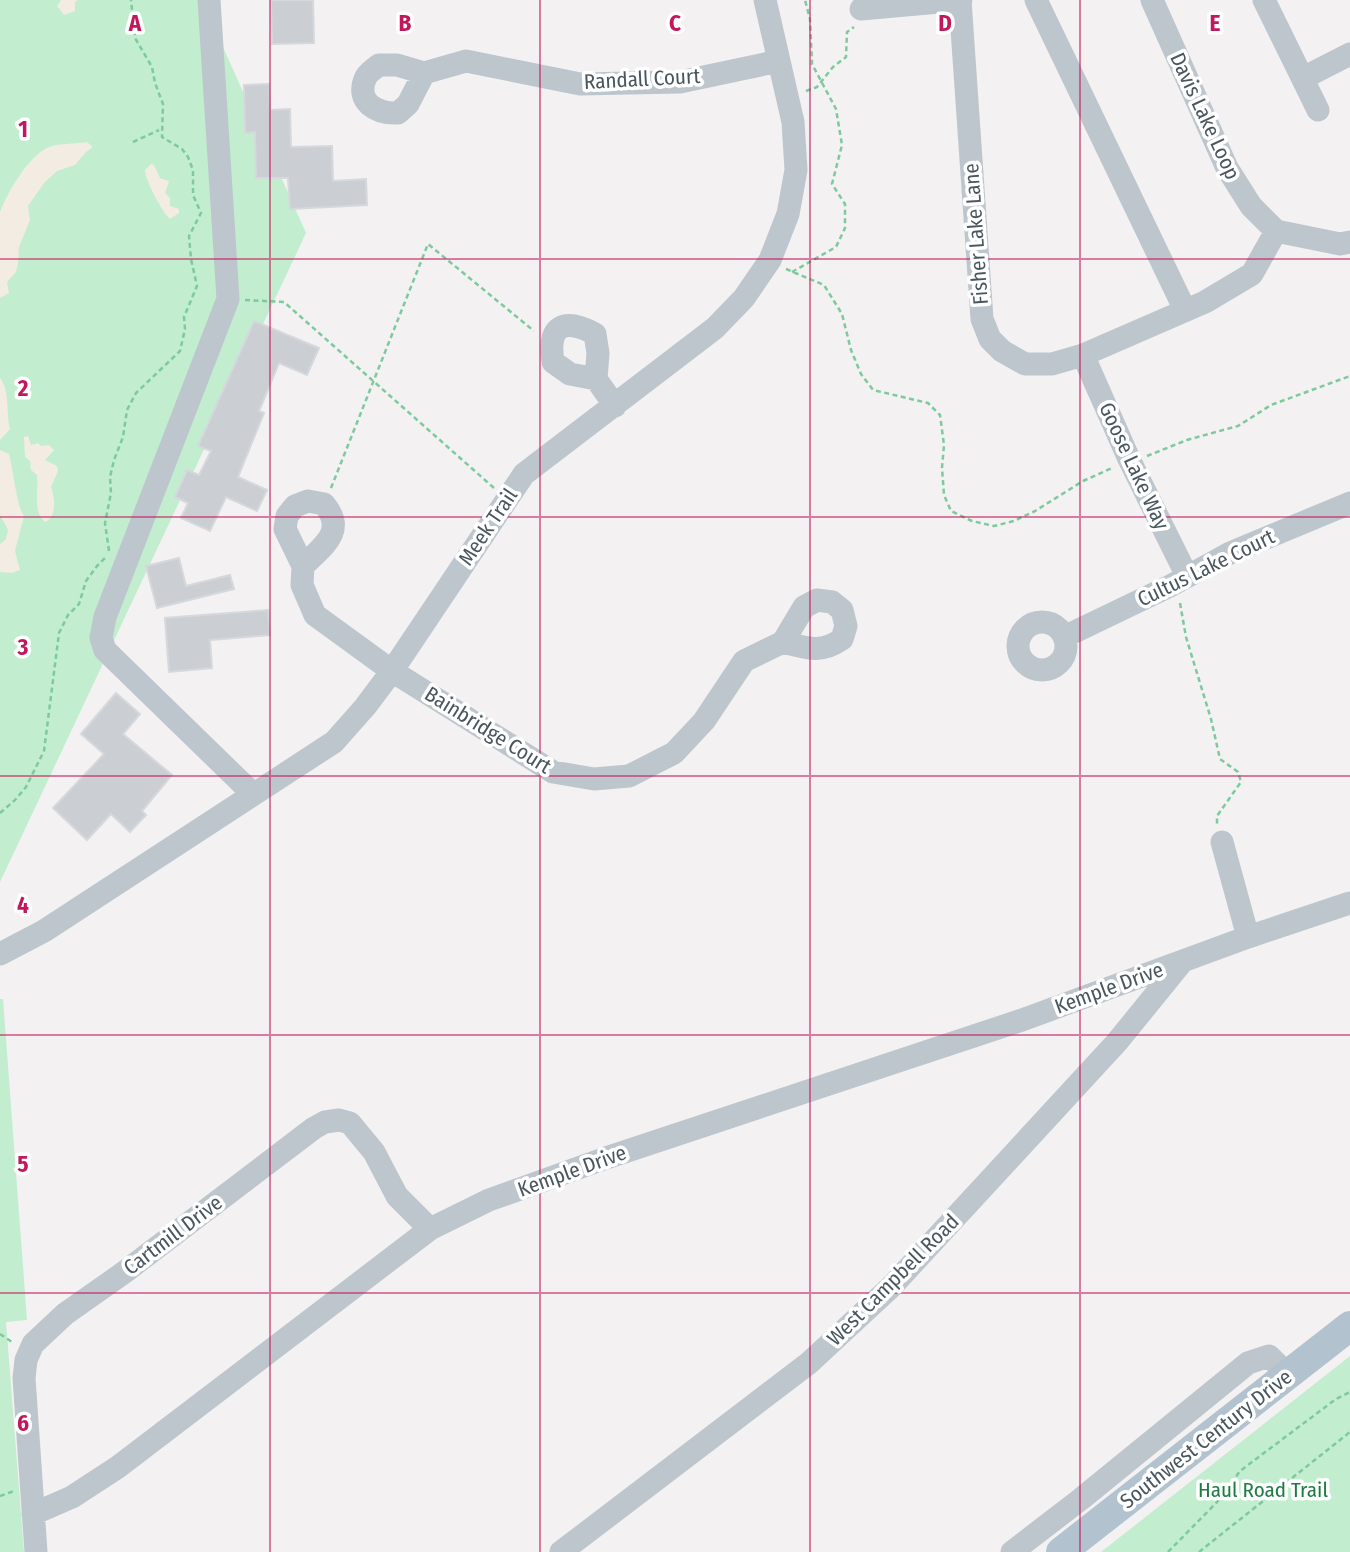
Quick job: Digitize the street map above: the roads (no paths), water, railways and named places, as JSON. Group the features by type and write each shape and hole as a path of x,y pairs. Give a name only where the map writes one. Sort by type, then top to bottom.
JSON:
{"main road":[{"name":"Southwest Century Drive","path":"1061,1552 1350,1326"}],"street":[{"path":"209,0 228,299 105,617 100,638 106,650 253,794"},
{"name":"Meek Trail","path":"0,954 44,932 334,742 392,671 524,474 715,328 744,298 770,260 788,214 796,170 793,122 765,0"},
{"path":"858,18 960,0"},
{"name":"Fisher Lake Lane","path":"960,0 982,319 990,339 1002,351 1025,364 1052,364 1083,355 1205,302 1252,274 1276,231"},
{"path":"1036,0 1185,310"},
{"name":"Davis Lake Loop","path":"1152,0 1227,167 1251,206 1276,231"},
{"path":"1264,0 1318,110"},
{"path":"1303,78 1350,54"},
{"name":"Randall Court","path":"424,73 466,61 580,84 680,82 779,61"},
{"path":"1276,231 1340,244 1350,242"},
{"path":"596,379 570,374 553,362 550,344 557,331 565,324 578,325 595,334 598,353 596,379 615,406"},
{"name":"Goose Lake Way","path":"1083,355 1179,581"},
{"name":"Bainbridge Court","path":"303,566 329,540 335,527 332,514 324,503 309,501 295,506 287,516 285,529 303,566 302,585 315,614 392,671 553,772 594,779 629,776 674,753 705,721 744,662 783,642"},
{"name":"Cultus Lake Court","path":"1064,637 1230,553 1350,503"},
{"path":"1222,842 1248,937"},
{"name":"Kemple Drive","path":"33,1514 72,1497 118,1467 430,1229 489,1200 606,1158 1021,1020 1248,937 1350,903"},
{"name":"West Campbell Road","path":"561,1552 809,1363 892,1286 1117,1042 1182,962"},
{"name":"Cartmill Drive","path":"33,1514 23,1378 33,1343 65,1314 314,1128 325,1122 339,1120 350,1123 374,1152 397,1196 430,1229"},
{"path":"1012,1552 1248,1363 1269,1356 1288,1375"},
{"path":"33,1514 36,1552"}],"park label":[{"name":"Haul Road Trail","path":"1263,1490"}]}
